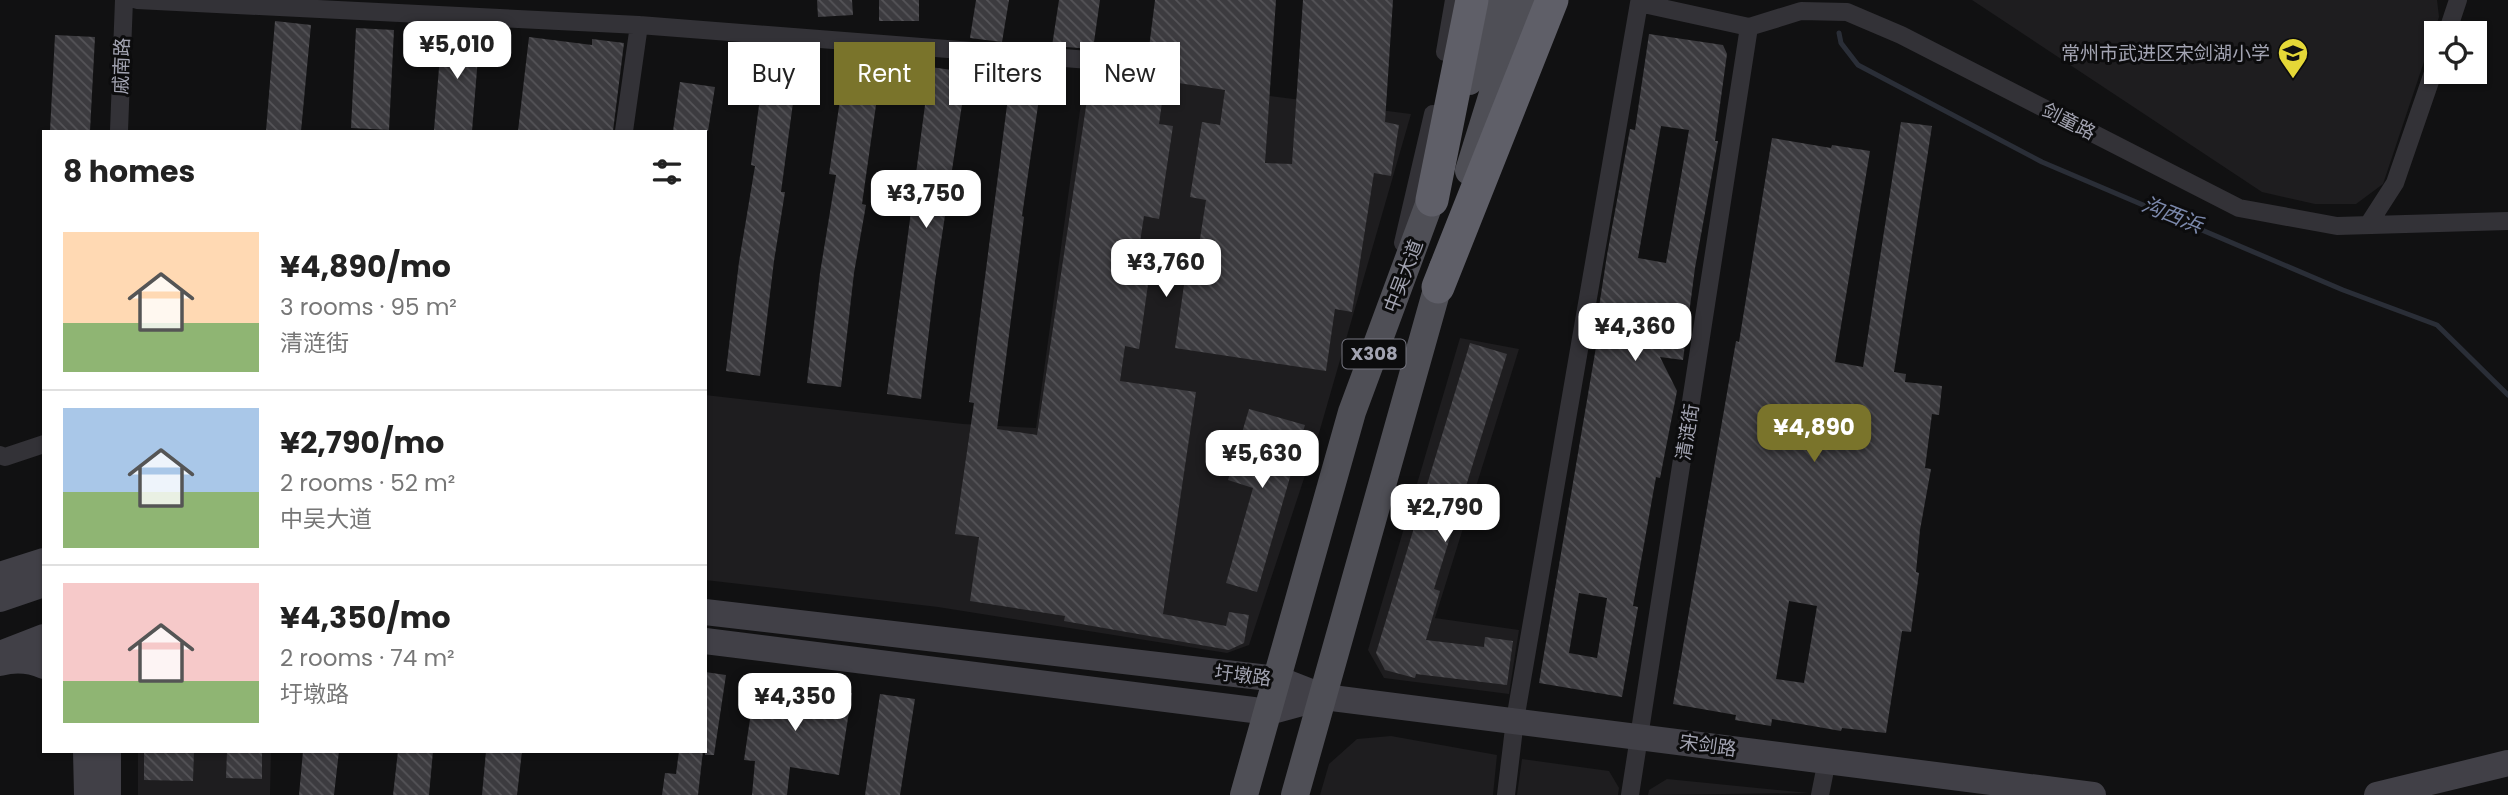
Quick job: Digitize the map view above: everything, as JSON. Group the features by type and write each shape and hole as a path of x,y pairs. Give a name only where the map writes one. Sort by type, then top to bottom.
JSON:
{"highway":[{"path":"1432,200 1472,0"},
{"path":"1438,288 1552,0"}],"main road":[{"name":"中吴大道","path":"1244,795 1352,412 1432,200 1494,0"},
{"name":"中吴大道","path":"1295,795 1470,167 1522,0"},
{"path":"0,575 42,562"},
{"path":"0,599 42,585"},
{"name":"圩墩路","path":"707,612 1278,679 1324,697"},
{"path":"0,635 42,621"},
{"path":"0,654 42,638"},
{"name":"圩墩路","path":"707,641 1269,712 1324,697"},
{"path":"0,663 12,660 42,665"},
{"name":"宋剑路","path":"1324,697 1640,735 2093,795"},
{"path":"86,753 87,795"},
{"path":"108,753 108,795"},
{"path":"2377,795 2508,763"}],"street":[{"name":"戚南路","path":"119,130 124,0"},
{"path":"137,0 639,25 1080,59"},
{"path":"1383,331 1440,81 1454,0"},
{"path":"2450,21 2458,0"},
{"name":"剑童路","path":"1515,720 1639,3 1749,27 1801,11 1847,12 1901,35 2239,208 2337,226 2508,220"},
{"path":"624,130 639,25"},
{"name":"清涟街","path":"1630,795 1749,27"},
{"path":"2368,225 2395,183 2429,84"},
{"path":"0,455 5,457 42,445"},
{"path":"1506,795 1515,720"},
{"path":"1820,795 1827,761"}],"shaded area":[{"path":"1232,0 1223,90 1411,114 1319,433 1249,645 1227,653 938,607 707,580 707,395 963,424 1036,428 1081,105 1180,105 1180,53"},
{"name":"常州市武进区宋剑湖小学","path":"1972,0 2437,0 2439,17 2438,21 2424,21 2424,62 2383,184 2356,204 2315,204 2262,192"},
{"path":"1460,338 1519,349 1435,618 1519,630 1509,694 1384,678 1368,650"},
{"path":"1391,736 1497,755 1493,795 1320,795 1329,764 1357,739"},
{"path":"138,753 271,753 270,795 138,795"},
{"path":"1522,759 1609,771 1619,788 1618,795 1517,795"},
{"path":"1667,779 1809,793 1648,795 1649,790"}],"building":[{"path":"817,0 852,0 853,15 818,17"},
{"path":"879,0 919,0 919,21 879,21"},
{"path":"976,0 1009,0 1002,42 970,38"},
{"path":"1059,0 1100,0 1094,42 1080,42 1080,48 1066,47 1066,42 1053,42"},
{"path":"1155,0 1276,0 1265,163 1292,164 1303,0 1393,0 1385,122 1399,125 1391,176 1374,173 1352,312 1335,309 1326,371 1175,348 1187,264 1196,265 1206,200 1190,197 1202,122 1220,125 1225,90 1180,83 1180,42 1150,42"},
{"path":"275,21 311,25 301,130 266,130"},
{"path":"356,28 394,30 389,130 351,128"},
{"path":"442,30 480,33 472,130 434,130"},
{"path":"1649,34 1723,45 1727,54 1715,141 1718,141 1695,268 1683,360 1660,357 1677,391 1660,478 1656,477 1633,606 1638,607 1622,697 1539,683 1596,347 1593,346 1607,255 1630,129 1635,130","holes":["1661,126 1689,130 1666,263 1638,258","1579,593 1607,598 1597,658 1569,653"]},
{"path":"55,35 95,37 90,130 50,130"},
{"path":"529,37 592,45 592,39 624,43 613,130 518,130"},
{"path":"935,68 949,70 949,105 962,105 935,281 921,399 887,394 925,105 935,105"},
{"path":"680,82 715,87 708,131 673,130"},
{"path":"759,105 793,105 781,192 785,192 760,376 726,371 739,262 755,166 751,165"},
{"path":"839,105 876,105 862,204 866,205 854,273 841,387 807,383 820,273 836,175 829,174"},
{"path":"1007,105 1038,105 997,429 1037,435 1086,105 1162,105 1159,124 1173,126 1159,219 1144,216 1136,268 1150,270 1139,349 1125,346 1120,381 1196,392 1163,614 1226,626 1229,612 1249,615 1244,643 1229,650 1064,621 1065,616 970,601 979,537 955,534 974,403 969,402"},
{"path":"1901,122 1932,126 1894,372 1906,374 1905,382 1942,386 1939,415 1932,414 1925,468 1931,469 1920,530 1916,572 1919,573 1911,632 1902,631 1886,733 1842,728 1841,731 1772,719 1771,726 1735,720 1736,715 1673,704 1736,341 1739,342 1772,138 1831,148 1832,145 1870,151 1835,362 1863,367","holes":["1789,601 1817,606 1804,683 1776,679"]},
{"path":"1470,343 1507,354 1434,589 1440,591 1426,640 1484,647 1485,637 1513,641 1507,685 1416,674 1415,678 1385,670 1376,653"},
{"path":"1249,409 1305,425 1257,592 1226,583 1253,488 1228,480"},
{"path":"707,672 726,675 714,755 705,755"},
{"path":"756,678 852,693 839,775 790,767 787,795 752,795 755,761 744,760"},
{"path":"880,694 915,699 900,795 865,795"},
{"path":"144,753 194,753 193,781 144,780"},
{"path":"227,753 262,753 262,779 226,778"},
{"path":"303,753 339,753 334,795 299,795"},
{"path":"398,753 433,753 429,795 393,795"},
{"path":"486,753 522,753 517,795 482,795"},
{"path":"679,753 703,753 698,795 662,795 665,773 676,774"}],"waterway":[{"name":"沟西浜","path":"1839,33 1841,43 1858,65 2042,162 2343,290 2437,325 2508,395"}],"place":[{"name":"常州市武进区宋剑湖小学","path":"2293,80"}]}
